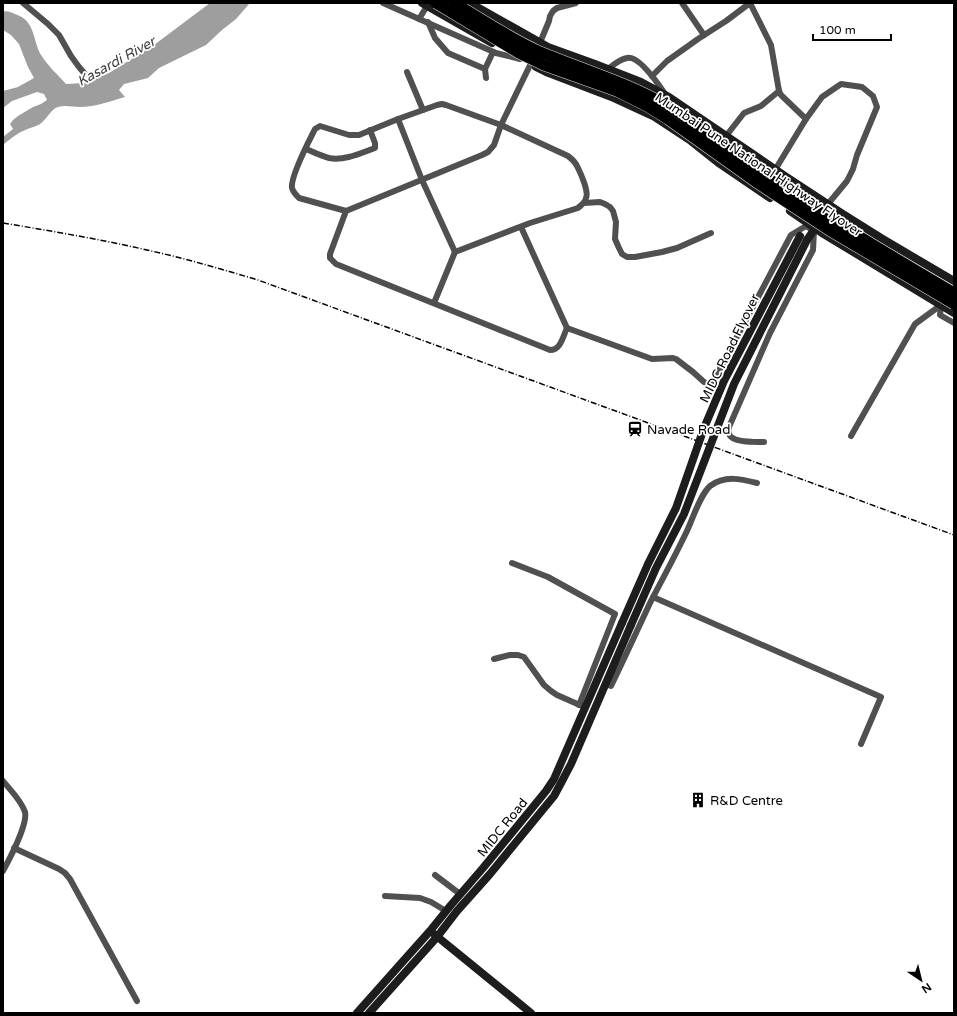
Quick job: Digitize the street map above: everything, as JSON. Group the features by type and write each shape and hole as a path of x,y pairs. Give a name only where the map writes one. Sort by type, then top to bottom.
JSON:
{"highway":[{"name":"Mumbai Pune National Highway Flyover","path":"454,3 536,50 558,60 628,86 668,106 776,183 884,252 954,293"},
{"name":"Mumbai Pune National Highway Flyover","path":"429,4 531,59 617,91 647,106 668,119 759,184 823,226 954,304"}],"main road":[{"path":"470,3 548,47 641,82 665,94 828,204 881,238 954,281"},
{"path":"429,4 520,59 546,72 614,98 653,116 691,141 720,164 807,224 954,313"},
{"path":"804,238 807,224 821,207 828,204"},
{"path":"804,238 815,229 827,211 828,204"},
{"name":"MIDC Road Flyover","path":"621,625 648,564 676,508 704,428 724,381 804,238"},
{"name":"MIDC Road Flyover","path":"630,628 656,568 684,514 734,384 804,238"},
{"path":"621,625 630,628"},
{"name":"MIDC Road","path":"357,1013 430,931 546,791 554,779 582,706 621,625"},
{"name":"MIDC Road","path":"369,1013 437,937 457,911 523,835 554,796 571,764 630,628"},
{"path":"430,931 531,1013"}],"street":[{"path":"23,3 59,35 71,56 85,74"},
{"path":"383,3 493,52 520,59"},
{"path":"552,3 557,8"},
{"path":"434,303 455,252 530,223 578,208 584,203 587,198 587,192 574,161 568,156 501,125 446,104 423,110 354,135 349,135 320,126 315,129 294,174 292,188 299,198 346,211 482,156 488,152 494,144 501,125 541,43 553,11 557,8 576,3"},
{"path":"682,3 704,35"},
{"path":"652,76 667,61 750,3 771,45 779,91 781,95 806,118"},
{"path":"419,19 429,4"},
{"path":"428,22 435,38 448,53 485,69"},
{"path":"486,78 485,69 493,52"},
{"path":"608,69 624,58 633,58 652,76 665,94"},
{"path":"407,72 423,110"},
{"path":"776,170 806,118 822,97 841,84 862,87 872,96 877,107 847,181 828,204"},
{"path":"726,136 744,113 761,106 779,91"},
{"path":"398,119 422,180 455,252"},
{"path":"306,149 330,158 349,157 375,148 375,143 370,130"},
{"path":"584,203 600,202 610,207 614,211 616,222 616,239 622,254 627,256 635,257 678,248 711,232"},
{"path":"346,211 330,254 330,258 336,264 550,350 557,348 567,328"},
{"path":"521,227 567,328 652,359 676,359 704,382 709,384 715,378 791,236 807,224"},
{"path":"764,442 739,440 733,438 729,436 729,427 770,333 814,250 815,229"},
{"path":"941,305 940,315 954,323"},
{"path":"851,436 915,324 941,305"},
{"path":"606,684 611,686 686,534 703,496 709,487 726,479 739,479 757,483"},
{"path":"512,563 548,577 615,614 582,706"},
{"path":"654,597 881,697 861,744"},
{"path":"494,659 510,655 524,657 544,685 556,695 594,711"},
{"path":"3,781 18,800 25,814 24,823 3,872"},
{"path":"14,848 60,869 70,879 137,1001"},
{"path":"435,875 460,894"},
{"path":"385,896 420,898 431,902 446,911"}],"shaded area":[{"path":"210,3 250,3 236,19 206,45 159,68 148,78 124,84 119,90 125,97 91,106 58,107 53,110 40,124 20,132 3,145 3,137 13,129 10,124 13,120 47,100 44,94 37,92 12,101 3,108 3,91 18,87 34,78 19,44 11,35 3,30 3,11 8,11 22,17 27,21 41,55 66,84 85,83 109,73 154,45"}],"railway":[{"path":"3,223 147,250 189,260 258,280 954,535"}],"place":[{"name":"Navade Road","path":"635,429"},
{"name":"R&D Centre","path":"698,800"}],"water label":[{"name":"Kasardi River","path":"116,61"}]}
